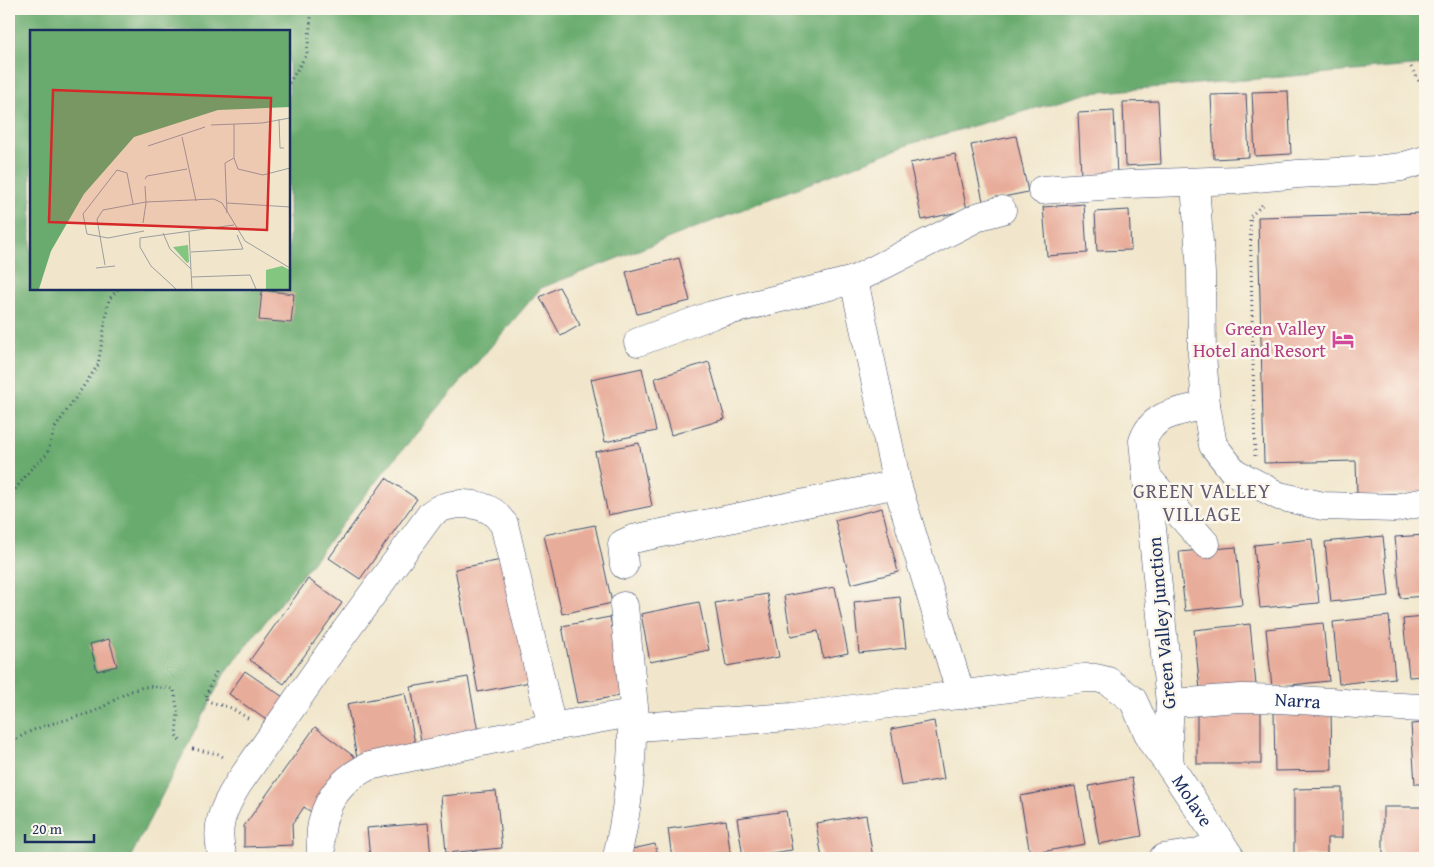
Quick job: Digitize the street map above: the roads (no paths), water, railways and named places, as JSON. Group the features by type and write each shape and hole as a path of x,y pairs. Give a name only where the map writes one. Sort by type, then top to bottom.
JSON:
{"street":[{"path":"1042,190 1237,180 1298,174 1376,170 1425,160"},
{"path":"1195,182 1201,273 1202,354 1206,405 1213,445 1234,472 1279,496 1322,506 1395,508 1425,502"},
{"path":"638,342 712,315 854,280 980,216 1002,210"},
{"path":"854,280 897,484 961,695"},
{"name":"Green Valley Junction","path":"1163,750 1170,703 1143,441 1147,430 1155,421 1165,416 1206,405"},
{"path":"1148,478 1206,544"},
{"path":"624,565 622,544 634,539 897,484"},
{"path":"223,858 219,836 220,820 225,805 247,771 431,514 439,507 466,504 479,506 493,512 504,524 552,728"},
{"path":"618,852 623,830 634,720 624,606"},
{"name":"Molave","path":"322,858 320,834 322,821 330,801 353,774 369,766 552,728 634,720 792,717 1084,678 1108,681 1133,700 1226,851"},
{"name":"Narra","path":"1170,703 1242,698 1425,708"},
{"path":"1163,858 1226,851"}],"place":[{"name":"Green Valley Hotel and Resort","path":"1343,339"}],"district":[{"name":"GREEN VALLEY VILLAGE","path":"1202,502"}]}
